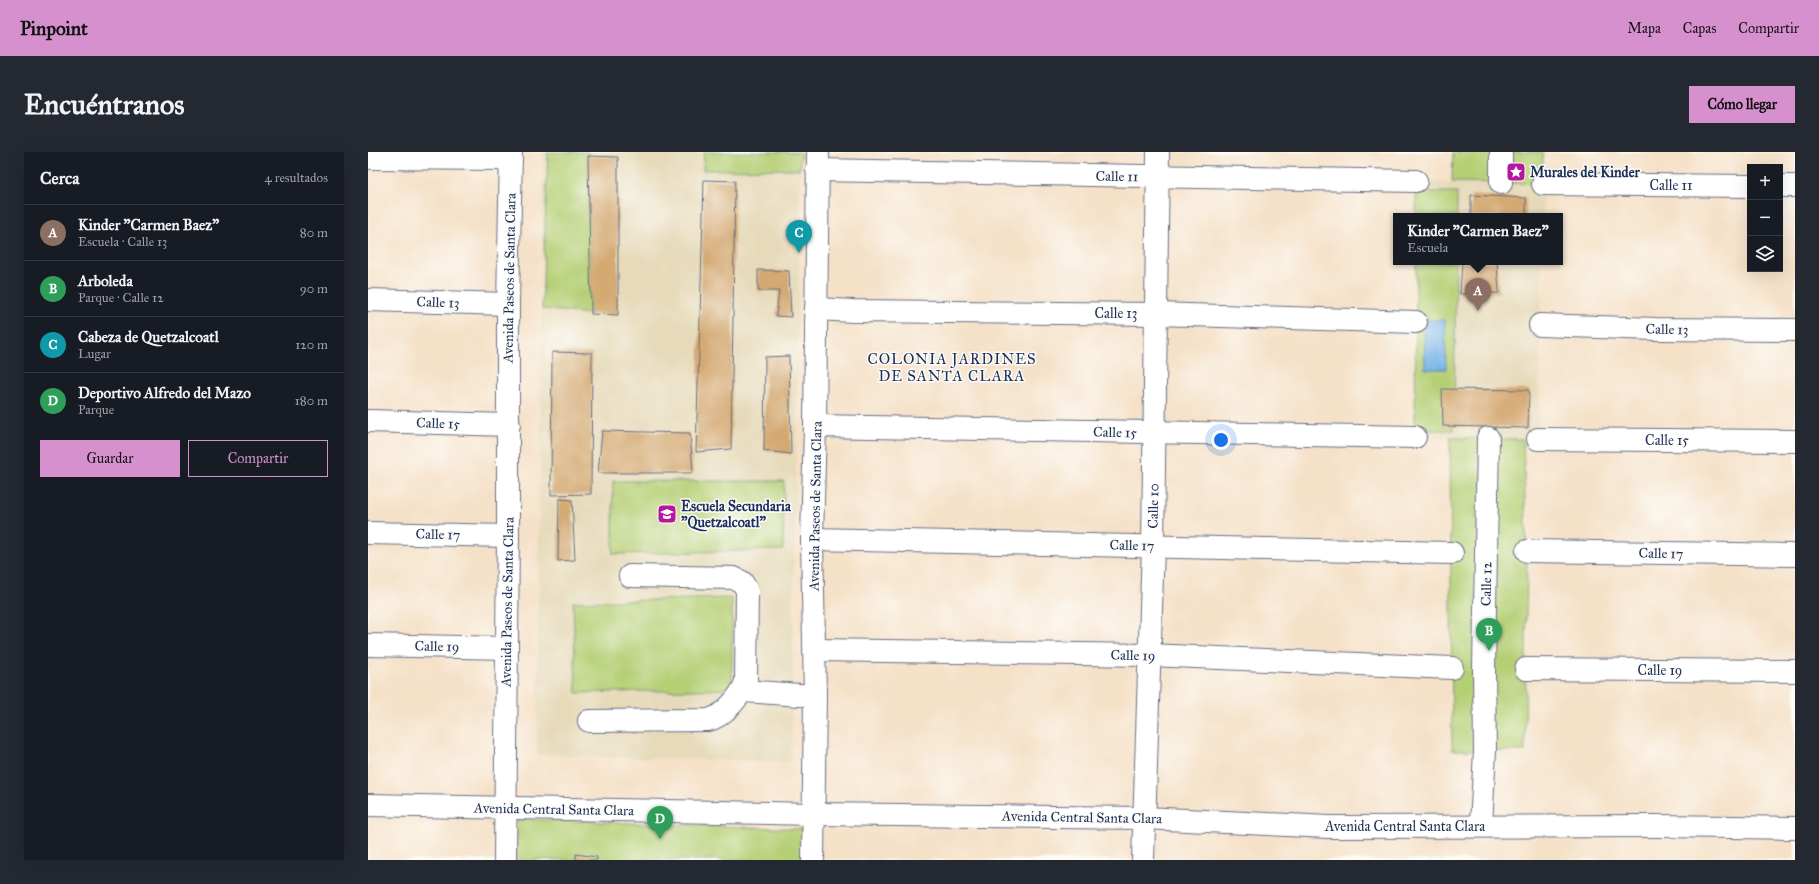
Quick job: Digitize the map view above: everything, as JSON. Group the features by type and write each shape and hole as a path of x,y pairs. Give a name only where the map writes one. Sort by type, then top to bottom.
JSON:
{"street":[{"name":"Calle 10","path":"1143,860 1153,545 1158,152"},
{"path":"1501,152 1501,183"},
{"path":"368,158 511,155"},
{"name":"Avenida Paseos de Santa Clara","path":"505,860 509,425 508,304 511,155"},
{"name":"Calle 11","path":"818,161 1158,177 1416,181"},
{"name":"Avenida Paseos de Santa Clara","path":"813,860 815,650 812,538 816,426 818,161"},
{"name":"Calle 11","path":"1543,184 1747,186"},
{"path":"1783,186 1795,186"},
{"name":"Calle 13","path":"368,300 508,304"},
{"name":"Calle 13","path":"816,309 853,312 1157,314 1416,322"},
{"name":"Calle 13","path":"1540,325 1656,329 1795,330"},
{"name":"Calle 15","path":"368,421 509,425"},
{"name":"Calle 15","path":"816,426 1415,437"},
{"name":"Calle 12","path":"1481,826 1485,750 1484,668 1488,438"},
{"name":"Calle 15","path":"1538,439 1795,441"},
{"name":"Calle 17","path":"368,533 508,536"},
{"name":"Calle 17","path":"812,538 1452,553"},
{"name":"Calle 17","path":"1527,552 1795,554"},
{"path":"589,721 708,720 718,716 740,696 746,682 747,590 742,582 734,578 630,576"},
{"name":"Calle 19","path":"368,645 506,648"},
{"name":"Calle 19","path":"815,650 1149,656 1452,668"},
{"name":"Calle 19","path":"1526,669 1795,671"},
{"path":"743,691 815,696"},
{"name":"Avenida Central Santa Clara","path":"368,805 813,814 1145,818 1329,827 1659,826 1795,828"}],"shaded area":[{"name":"Escuela Secundaria \"Quetzalcoatl\"","path":"543,152 801,152 791,762 537,755"},
{"path":"1416,181 1543,184 1543,213 1416,213"},
{"path":"1416,265 1542,265 1538,439 1415,437"}],"green space":[{"path":"548,152 588,152 591,314 542,309"},
{"path":"704,152 801,152 800,169 703,170"},
{"path":"1453,152 1543,152 1543,184 1452,182"},
{"path":"1416,192 1457,192 1457,213 1416,213"},
{"path":"1416,265 1456,265 1454,430 1415,430"},
{"path":"1450,438 1523,439 1527,551 1525,751 1452,750"},
{"path":"613,481 784,481 783,550 613,554"},
{"path":"732,598 732,689 576,693 573,602"},
{"path":"517,819 805,829 805,860 515,860"}],"water":[{"path":"1424,320 1445,320 1446,369 1425,369"}],"building":[{"path":"588,156 618,157 618,315 591,314"},
{"path":"704,180 735,181 731,449 696,452"},
{"path":"1471,195 1526,198 1526,213 1471,213"},
{"path":"1462,265 1497,265 1499,293 1460,294"},
{"path":"758,270 789,271 791,317 776,316 779,291 758,291"},
{"path":"552,352 592,353 591,494 551,495"},
{"path":"789,356 791,454 764,451 765,357"},
{"path":"1442,389 1529,390 1528,428 1443,426"},
{"path":"602,431 690,433 693,473 598,473"},
{"path":"559,499 572,500 575,560 558,561"},
{"path":"576,854 597,857 597,860 576,860"}],"place":[{"name":"Murales del Kinder","path":"1516,172"},
{"name":"Cabeza de Quetzalcoatl","path":"799,253"},
{"name":"Kinder \"Carmen Baez\"","path":"1478,311"},
{"name":"Escuela Secundaria \"Quetzalcoatl\"","path":"667,514"},
{"name":"Arboleda","path":"1489,651"},
{"name":"Deportivo Alfredo del Mazo","path":"660,839"}],"district":[{"name":"COLONIA JARDINES DE SANTA CLARA","path":"952,368"}]}
